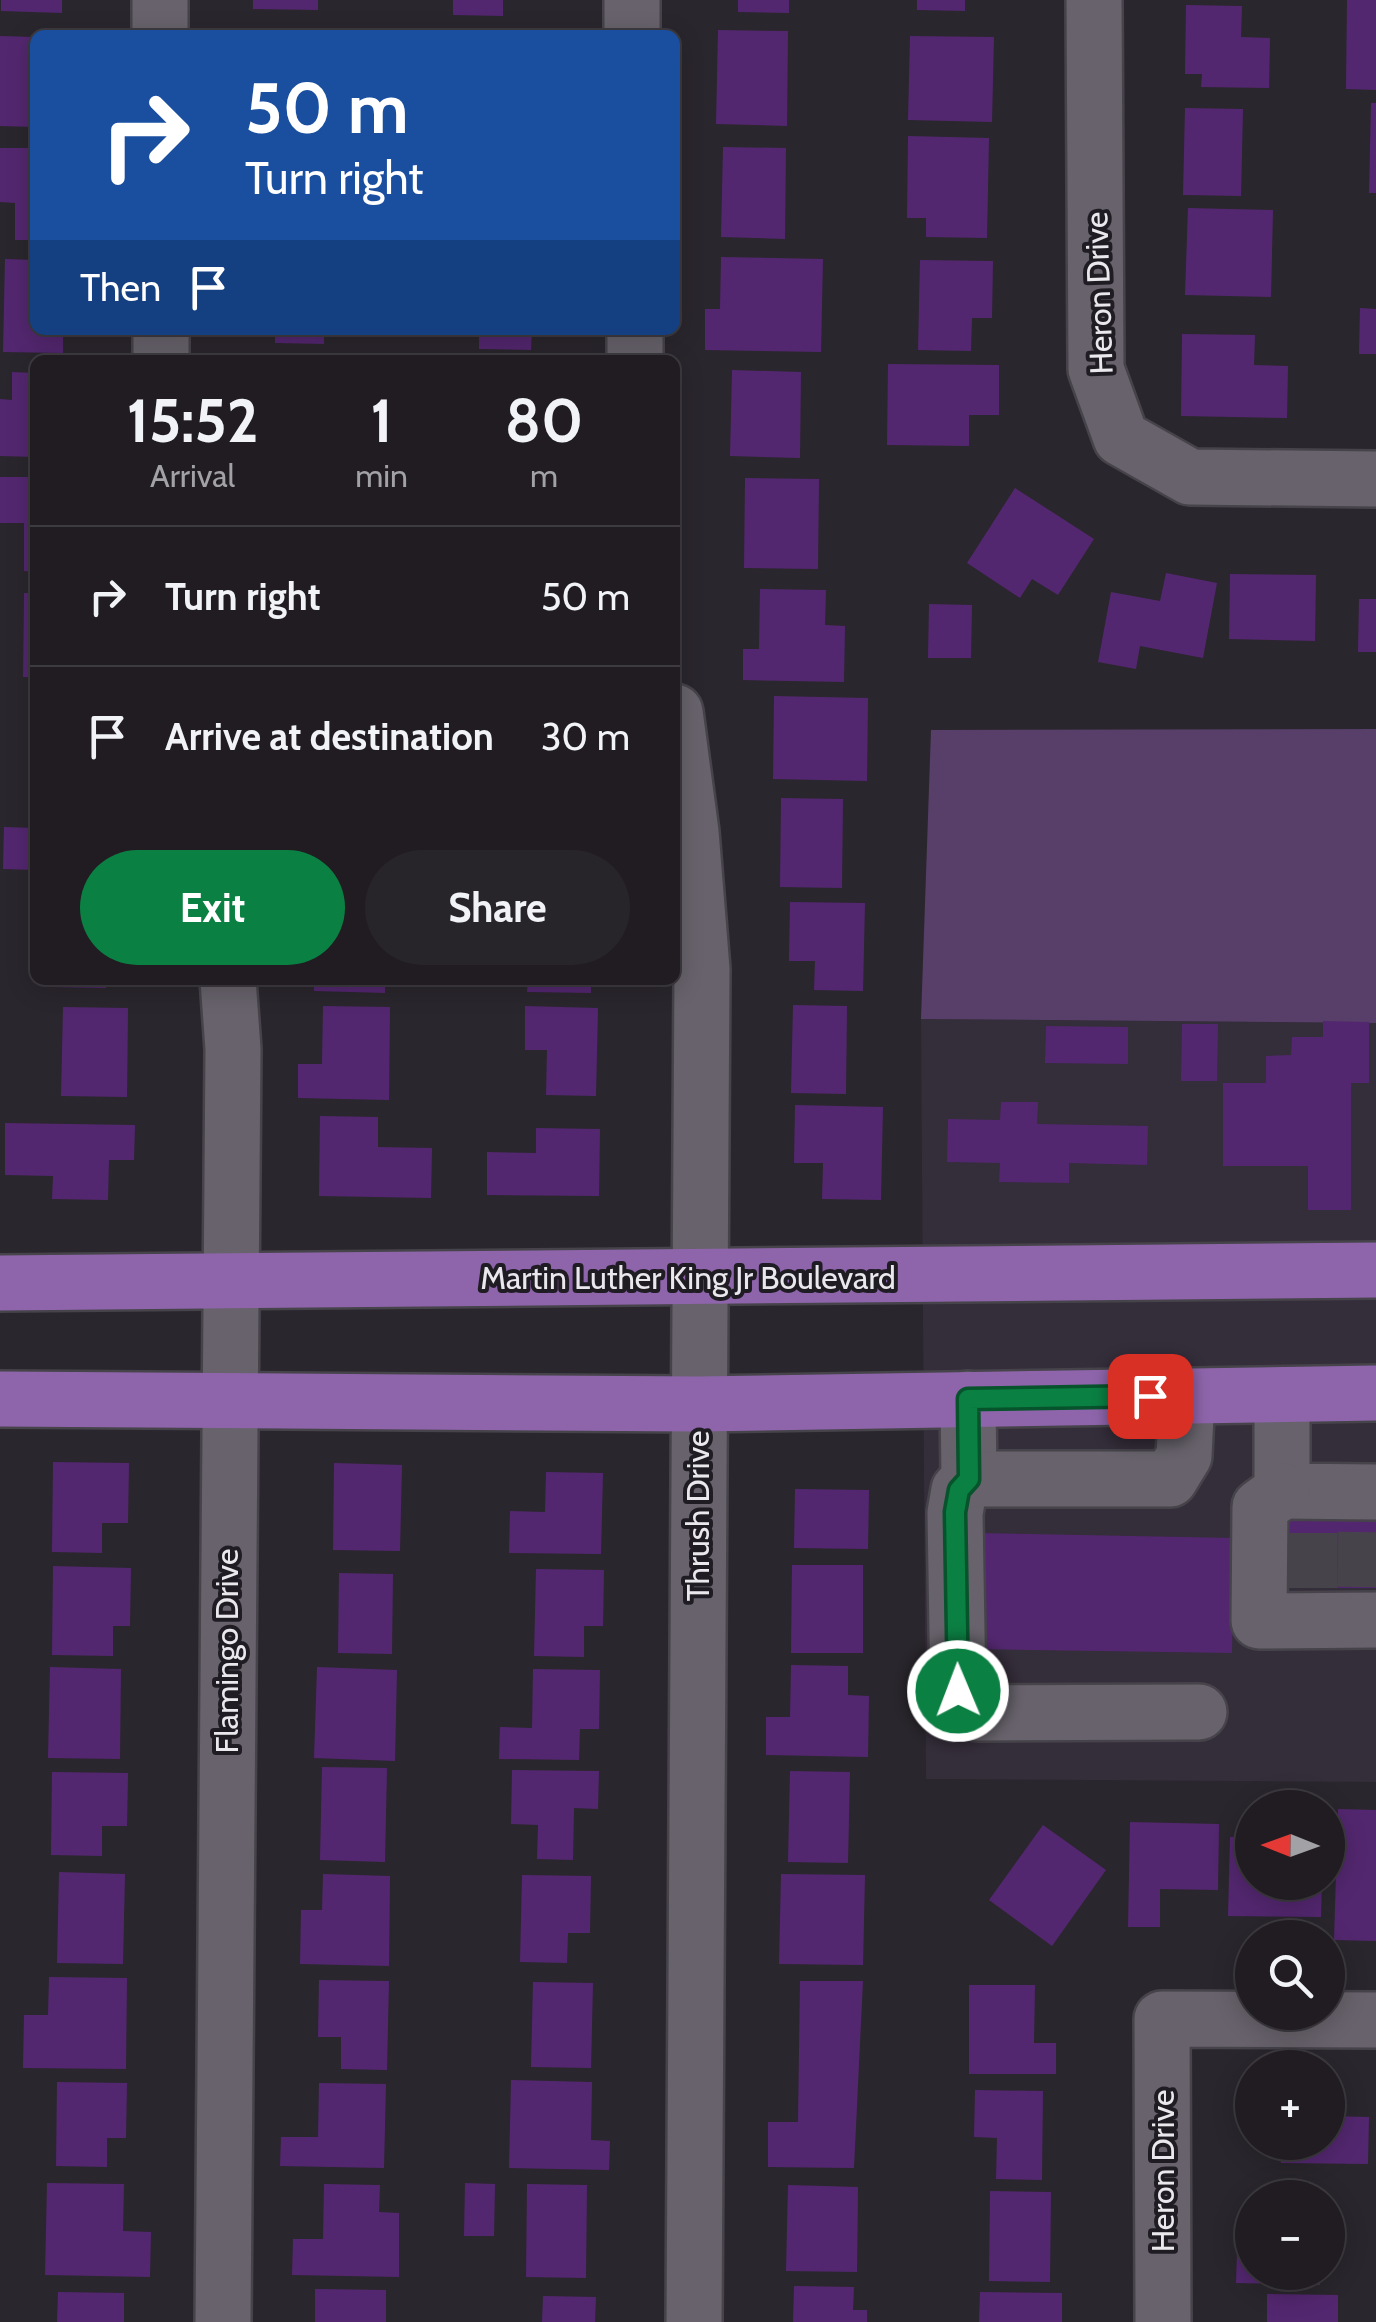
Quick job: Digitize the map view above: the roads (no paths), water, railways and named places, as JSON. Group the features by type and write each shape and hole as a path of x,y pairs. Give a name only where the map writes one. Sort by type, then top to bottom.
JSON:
{"main road":[{"name":"Martin Luther King Jr Boulevard","path":"0,1283 232,1278 698,1280 1376,1270"},
{"path":"0,1399 698,1404 1376,1393"}],"street":[{"path":"160,0 160,30"},
{"path":"632,0 632,30"},
{"name":"Heron Drive","path":"1094,0 1096,369 1121,438 1190,476 1376,479"},
{"name":"Thrush Drive","path":"680,747 692,832 702,969 694,2322"},
{"name":"Flamingo Drive","path":"224,2322 233,1049 228,985"},
{"path":"1282,1394 1302,1498"},
{"path":"969,1479 1170,1479 1184,1456 1187,1396"},
{"path":"968,1399 969,1479 959,1490 955,1512 958,1691 964,1708 978,1713 1200,1712"},
{"path":"1369,1499 1302,1498 1260,1507 1259,1621 1309,1604 1369,1609"},
{"name":"Heron Drive","path":"1163,2322 1162,2019 1376,2020"}],"tunnel":[{"path":"1310,1513 1310,1588"},
{"path":"1365,1587 1366,1513"}]}
